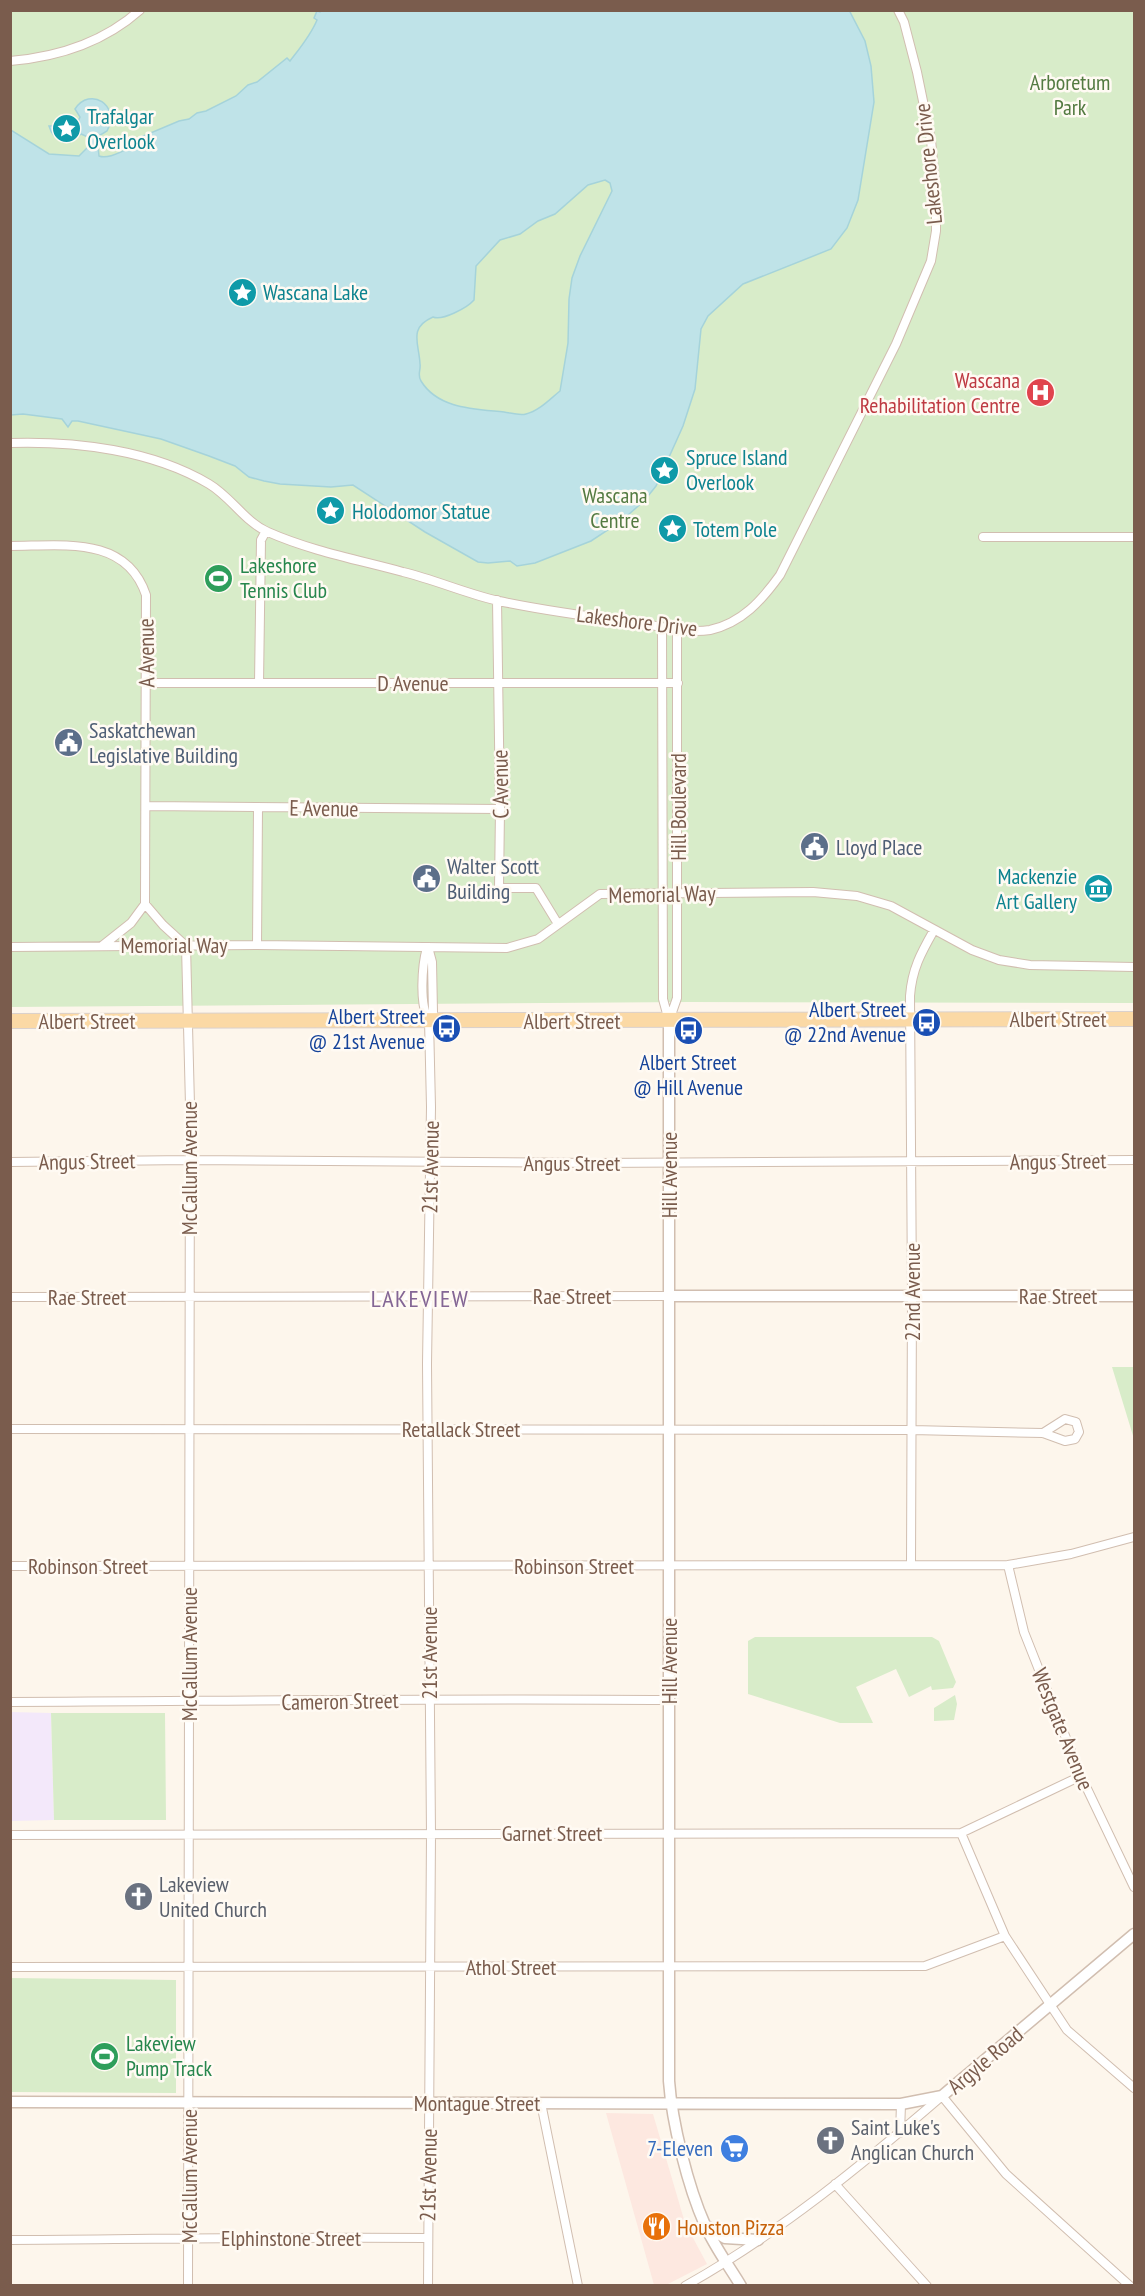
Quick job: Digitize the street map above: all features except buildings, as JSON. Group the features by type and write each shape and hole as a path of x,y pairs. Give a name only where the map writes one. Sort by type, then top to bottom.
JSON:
{"main road":[{"name":"Albert Street","path":"10,1021 1134,1019"}],"street":[{"path":"10,61 54,54 87,44 118,27 141,10"},
{"name":"Lakeshore Drive","path":"10,443 99,449 131,454 176,468 211,485 266,531 308,546 497,600 678,629 709,630 728,624 742,617 764,598 780,575 896,344 931,261 936,231 936,193 931,140 917,72 904,22 898,10"},
{"path":"259,683 261,540 266,531"},
{"path":"983,537 1134,537"},
{"name":"A Avenue","path":"10,546 100,549 123,561 134,572 146,595 145,904"},
{"name":"C Avenue","path":"497,600 499,888 536,888 558,924"},
{"name":"Hill Boulevard","path":"662,627 663,999 669,1021"},
{"name":"Hill Boulevard","path":"669,1021 677,998 678,629"},
{"name":"D Avenue","path":"147,683 678,683"},
{"name":"E Avenue","path":"147,806 500,809"},
{"path":"257,945 258,807"},
{"name":"Memorial Way","path":"10,947 428,946 486,950 507,948 538,939 600,894 813,892 857,896 891,906 972,950 999,960 1030,965 1134,967"},
{"path":"102,946 131,923 145,904 186,946 186,1022"},
{"name":"22nd Avenue","path":"911,1565 912,976 920,955 934,930"},
{"name":"21st Avenue","path":"428,946 423,962 424,1013 429,1020 427,1297 431,1834 428,2286"},
{"name":"Hill Avenue","path":"669,1021 670,2103 694,2195 705,2225 741,2286"},
{"name":"McCallum Avenue","path":"186,1022 189,1160 188,2286"},
{"name":"Angus Street","path":"10,1162 1134,1160"},
{"name":"Rae Street","path":"10,1297 1134,1296"},
{"name":"Retallack Street","path":"10,1429 912,1430 1043,1433"},
{"name":"Robinson Street","path":"10,1566 1008,1565 1071,1554 1134,1538"},
{"name":"Westgate Avenue","path":"1008,1565 1024,1632 1081,1776 1134,1887"},
{"name":"Cameron Street","path":"10,1702 669,1700"},
{"name":"Garnet Street","path":"10,1835 961,1833 1081,1776"},
{"path":"961,1833 1005,1936 1067,2030 1134,2088"},
{"name":"Argyle Road","path":"685,2286 726,2263 835,2184 900,2133 1134,1934"},
{"name":"Athol Street","path":"10,1967 925,1965 1005,1936"},
{"path":"942,2096 1006,2174 1130,2286"},
{"name":"Montague Street","path":"10,2102 901,2104 942,2096"},
{"path":"541,2103 578,2286"},
{"path":"900,2133 901,2104"},
{"path":"835,2184 927,2286"},
{"path":"705,2225 725,2238 758,2240"},
{"name":"Elphinstone Street","path":"10,2240 189,2239 261,2236 427,2238"}],"shaded area":[{"path":"10,1712 51,1713 54,1820 11,1821"},
{"path":"606,2113 653,2114 685,2223 707,2264 666,2285 654,2285"}],"green space":[{"name":"Wascana Centre","path":"10,11 1134,11 1134,1003 690,1002 11,1007"},
{"path":"1112,1367 1134,1367 1134,1439"},
{"path":"755,1637 932,1637 939,1641 956,1682 953,1688 932,1690 931,1686 909,1697 896,1669 856,1687 873,1723 840,1723 748,1694 748,1641"},
{"path":"955,1695 957,1704 954,1720 934,1721 934,1708"},
{"path":"51,1713 165,1713 166,1820 54,1820"},
{"path":"11,1978 176,1980 176,2093 11,2092"}],"water":[{"name":"Wascana Lake","path":"849,10 865,41 871,66 874,102 858,200 847,228 831,249 743,284 708,316 701,329 695,389 683,426 656,486 644,501 620,522 591,541 535,563 517,566 510,561 478,562 425,532 353,485 331,487 264,481 249,477 235,466 161,439 78,421 72,421 68,427 62,419 23,414 11,415 11,130 49,154 79,156 87,148 88,137 81,134 72,140 58,139 49,126 76,126 80,117 75,109 81,102 95,99 102,102 110,113 107,131 97,137 99,156 114,155 137,143 141,137 189,119 197,113 236,96 287,58 290,61 312,31 317,20 314,18 317,11","holes":["605,180 610,183 612,191 580,256 572,278 568,343 560,391 535,410 521,415 458,406 437,397 428,390 419,377 417,337 420,326 433,317 454,313 474,300 476,266 500,240 520,234 538,221 555,214 588,185"]}],"place":[{"name":"Trafalgar Overlook","path":"66,129"},
{"name":"Wascana Lake","path":"242,292"},
{"name":"Wascana Rehabilitation Centre","path":"1041,393"},
{"name":"Spruce Island Overlook","path":"665,470"},
{"name":"Holodomor Statue","path":"331,511"},
{"name":"Totem Pole","path":"672,529"},
{"name":"Lakeshore Tennis Club","path":"219,578"},
{"name":"Saskatchewan Legislative Building","path":"68,743"},
{"name":"Lloyd Place","path":"815,847"},
{"name":"Walter Scott Building","path":"426,879"},
{"name":"Mackenzie Art Gallery","path":"1098,889"},
{"name":"Albert Street @ 22nd Avenue","path":"927,1022"},
{"name":"Albert Street @ 21st Avenue","path":"446,1029"},
{"name":"Albert Street @ Hill Avenue","path":"688,1030"},
{"name":"Lakeview United Church","path":"138,1897"},
{"name":"Lakeview Pump Track","path":"105,2056"},
{"name":"Saint Luke's Anglican Church","path":"830,2140"},
{"name":"7-Eleven","path":"734,2148"},
{"name":"Houston Pizza","path":"656,2227"}],"district":[{"name":"LAKEVIEW","path":"420,1298"}],"park label":[{"name":"Arboretum Park","path":"1070,94"}]}
